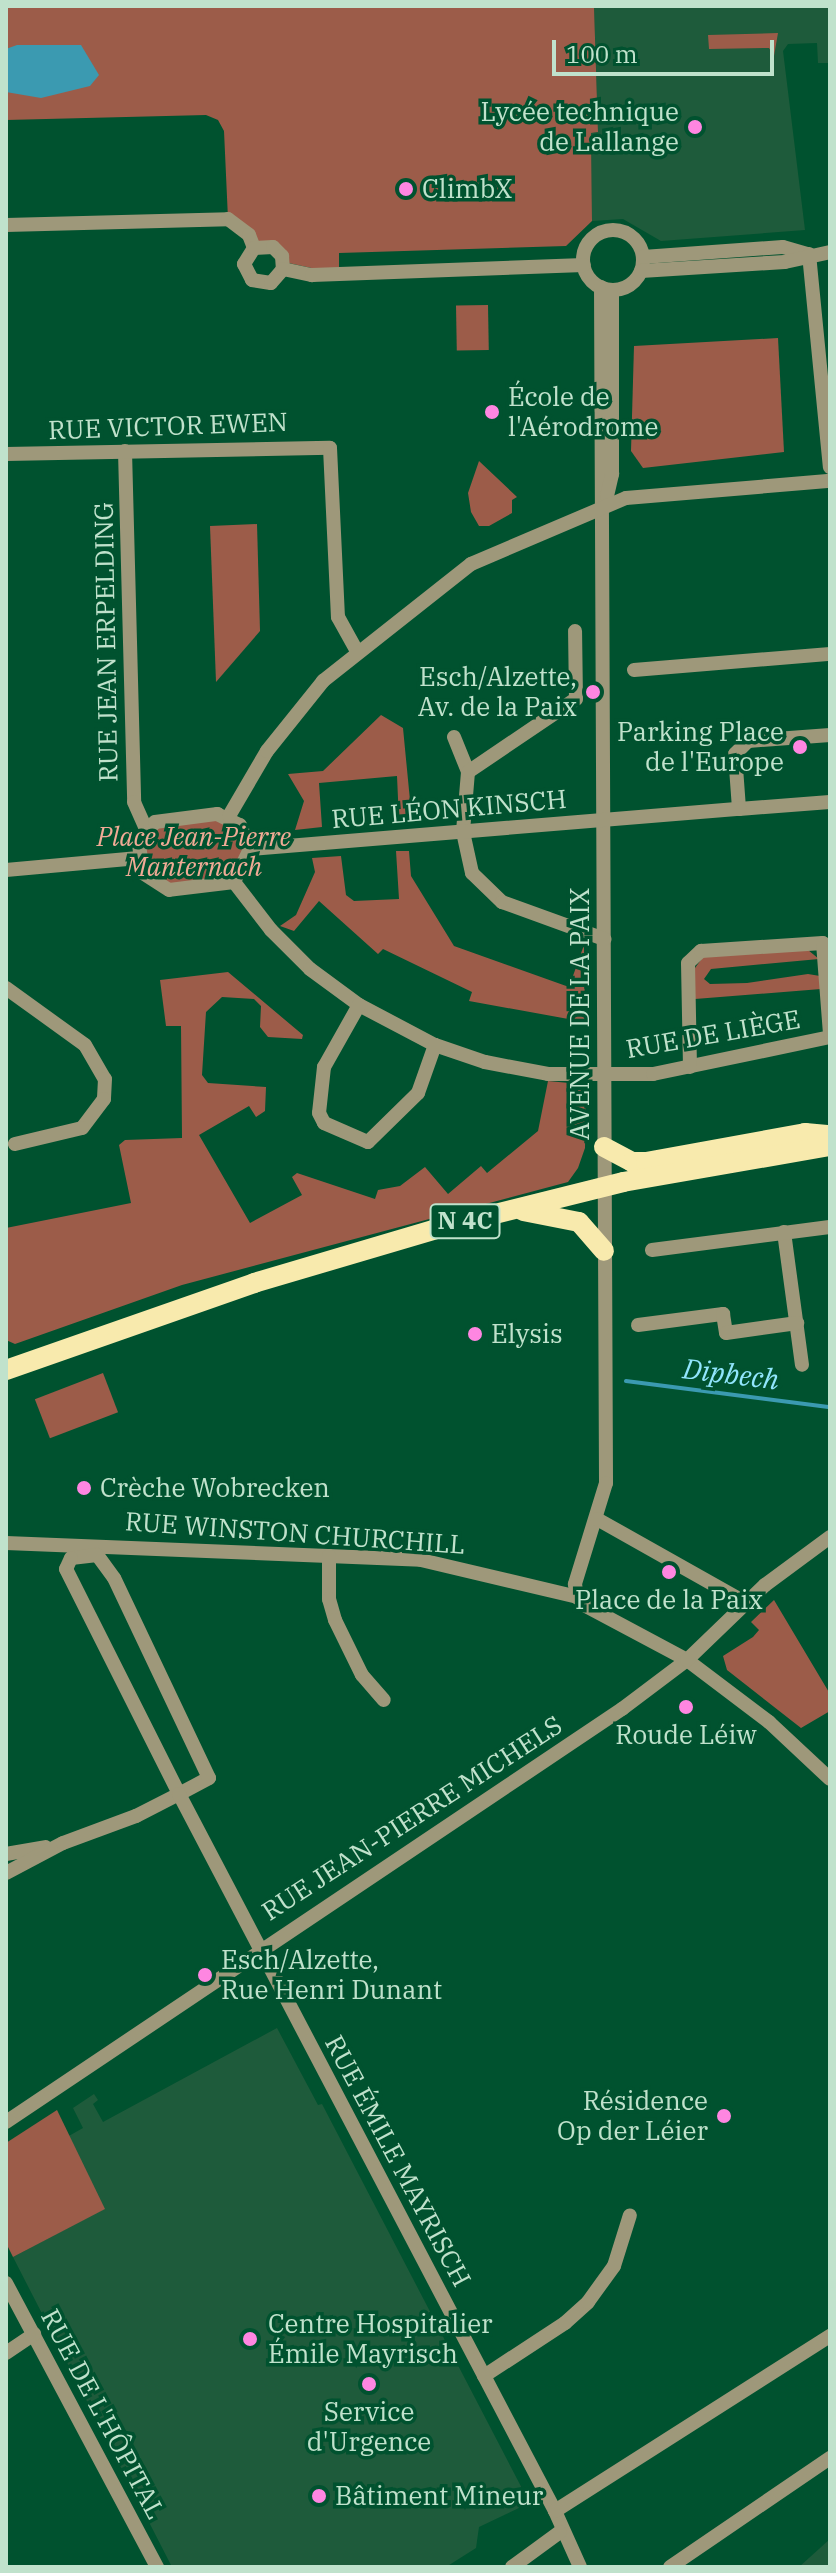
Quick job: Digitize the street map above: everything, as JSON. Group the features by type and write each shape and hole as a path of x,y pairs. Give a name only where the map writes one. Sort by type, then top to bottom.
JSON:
{"main road":[{"path":"604,1147 629,1162 646,1162 805,1133 830,1135"},
{"name":"N 4C","path":"7,1361 192,1291 254,1283 604,1186 830,1146"},
{"path":"512,1210 571,1218 587,1228 604,1251"}],"street":[{"path":"6,225 228,219 249,235 254,248"},
{"path":"584,265 586,247 607,230 631,236 642,264"},
{"path":"273,247 282,256 283,269 271,283 252,280 244,264 254,248 273,247"},
{"path":"642,264 783,247 809,254 830,252"},
{"path":"809,254 830,467"},
{"path":"283,269 312,275 584,265 606,288 629,286 642,264"},
{"name":"AVENUE DE LA PAIX","path":"597,1519 606,1483 604,508 599,474 606,288"},
{"name":"RUE VICTOR EWEN","path":"6,454 330,448 338,617 357,651"},
{"name":"RUE JEAN ERPELDING","path":"125,451 134,802 146,829"},
{"path":"229,816 291,719 357,651 471,564 626,498 830,481"},
{"path":"468,772 576,699 575,631"},
{"path":"634,670 830,654"},
{"path":"739,809 735,754 748,741 830,735"},
{"path":"454,737 468,772 464,853 485,889 502,902 604,939"},
{"name":"RUE LÉON KINSCH","path":"250,849 830,802"},
{"path":"229,816 240,825 250,849 234,882 169,890 154,884 138,858 146,829 164,818 229,816"},
{"path":"6,870 138,858"},
{"name":"RUE DE LIÈGE","path":"234,882 281,940 359,1005 435,1045 485,1062 548,1074 604,1075 690,1067 830,1035"},
{"path":"690,1067 692,955 826,943 830,1035"},
{"path":"6,988 85,1045 105,1079 104,1099 82,1128 15,1144"},
{"path":"359,1005 324,1067 319,1113 324,1123 368,1142 418,1093 435,1045"},
{"path":"652,1250 830,1227"},
{"path":"784,1232 802,1365"},
{"path":"638,1325 723,1314 726,1333 797,1323"},
{"path":"746,1603 597,1519 575,1584 577,1597 687,1660 769,1722 830,1779"},
{"name":"RUE JEAN-PIERRE MICHELS","path":"6,2122 260,1948 622,1709 687,1660 746,1603 830,1537"},
{"name":"RUE WINSTON CHURCHILL","path":"6,1543 435,1562 577,1597"},
{"name":"RUE ÉMILE MAYRISCH","path":"179,1794 209,1778 210,1771 105,1562 97,1555 79,1555 66,1569 179,1794 555,2511 560,2532 580,2567"},
{"path":"329,1556 329,1599 335,1620 362,1675 384,1700"},
{"path":"6,1873 63,1843 179,1794"},
{"path":"6,1854 63,1843"},
{"path":"484,2376 565,2323 588,2302 614,2266 630,2215"},
{"name":"RUE DE L'HÔPITAL","path":"6,2283 157,2567"},
{"path":"6,2353 34,2334"},
{"path":"555,2511 830,2336"},
{"path":"670,2567 830,2458"},
{"path":"512,2567 560,2532"}],"shaded area":[{"name":"Lycée technique de Lallange","path":"594,6 830,6 830,63 818,63 817,43 788,44 783,51 805,230 661,241 623,219 592,221 591,133 598,132"},
{"name":"Centre Hospitalier Émile Mayrisch","path":"277,2028 318,2105 322,2104 527,2498 525,2505 479,2527 476,2548 446,2567 172,2567 13,2257 104,2209 67,2137 83,2128 73,2108 94,2094 98,2100 93,2104 103,2122"},
{"path":"830,2539 830,2567 799,2567"}],"green space":[{"path":"6,6 594,6 598,132 591,133 592,221 566,246 339,253 339,274 284,262 228,219 224,131 218,120 206,115 6,120"},
{"path":"778,33 774,56 769,48 709,49 708,35"},
{"path":"488,305 489,350 457,351 456,306"},
{"path":"778,338 784,452 643,468 631,451 634,346"},
{"path":"479,461 517,497 512,500 512,513 489,526 479,526 471,512 468,493"},
{"path":"257,524 260,631 216,682 210,526"},
{"path":"381,715 403,728 412,821 399,821 397,776 319,783 322,827 295,830 304,801 288,774 323,771"},
{"name":"Place Jean-Pierre Manternach","path":"217,814 246,837 234,882 154,884 139,843 146,829"},
{"path":"396,851 409,851 411,876 454,946 569,987 584,945 585,1022 469,1001 472,992 383,949 378,954 319,901 294,931 280,926 296,915 315,872 312,858 341,856 346,895 354,901 399,899"},
{"path":"808,950 819,959 711,969 704,979 710,984 747,983 808,974 820,976 821,989 695,999 695,968 703,957"},
{"path":"228,972 303,1035 302,1039 268,1037 260,1027 261,1006 254,999 222,997 206,1012 202,1075 208,1083 266,1087 265,1111 256,1117 249,1106 199,1135 250,1223 302,1195 292,1177 297,1173 375,1199 378,1190 400,1186 425,1167 448,1194 481,1166 487,1173 538,1131 548,1081 580,1084 586,1091 585,1148 578,1168 568,1182 182,1285 15,1344 6,1340 6,1228 131,1203 119,1145 125,1140 182,1138 181,1026 166,1026 160,980"},
{"path":"103,1373 118,1412 50,1438 35,1399"},
{"path":"774,1600 830,1694 830,1711 801,1728 727,1670 723,1656 753,1637 759,1630 751,1622"},
{"path":"57,2110 105,2209 13,2257 6,2243 6,2143"}],"water":[{"path":"17,45 81,45 99,75 90,86 41,98 6,92 6,49"}],"waterway":[{"name":"Dipbech","path":"626,1381 830,1407"}],"place":[{"name":"Lycée technique de Lallange","path":"695,127"},
{"name":"ClimbX","path":"406,189"},
{"name":"École de l'Aérodrome","path":"492,412"},
{"name":"Esch/Alzette, Av. de la Paix","path":"593,692"},
{"name":"Parking Place de l'Europe","path":"800,747"},
{"name":"Elysis","path":"475,1334"},
{"name":"Crèche Wobrecken","path":"84,1488"},
{"name":"Place de la Paix","path":"669,1572"},
{"name":"Roude Léiw","path":"686,1707"},
{"name":"Esch/Alzette, Rue Henri Dunant","path":"205,1975"},
{"name":"Résidence Op der Léier","path":"724,2116"},
{"name":"Centre Hospitalier Émile Mayrisch","path":"250,2339"},
{"name":"Service d'Urgence","path":"369,2384"},
{"name":"Bâtiment Mineur","path":"319,2496"}]}
